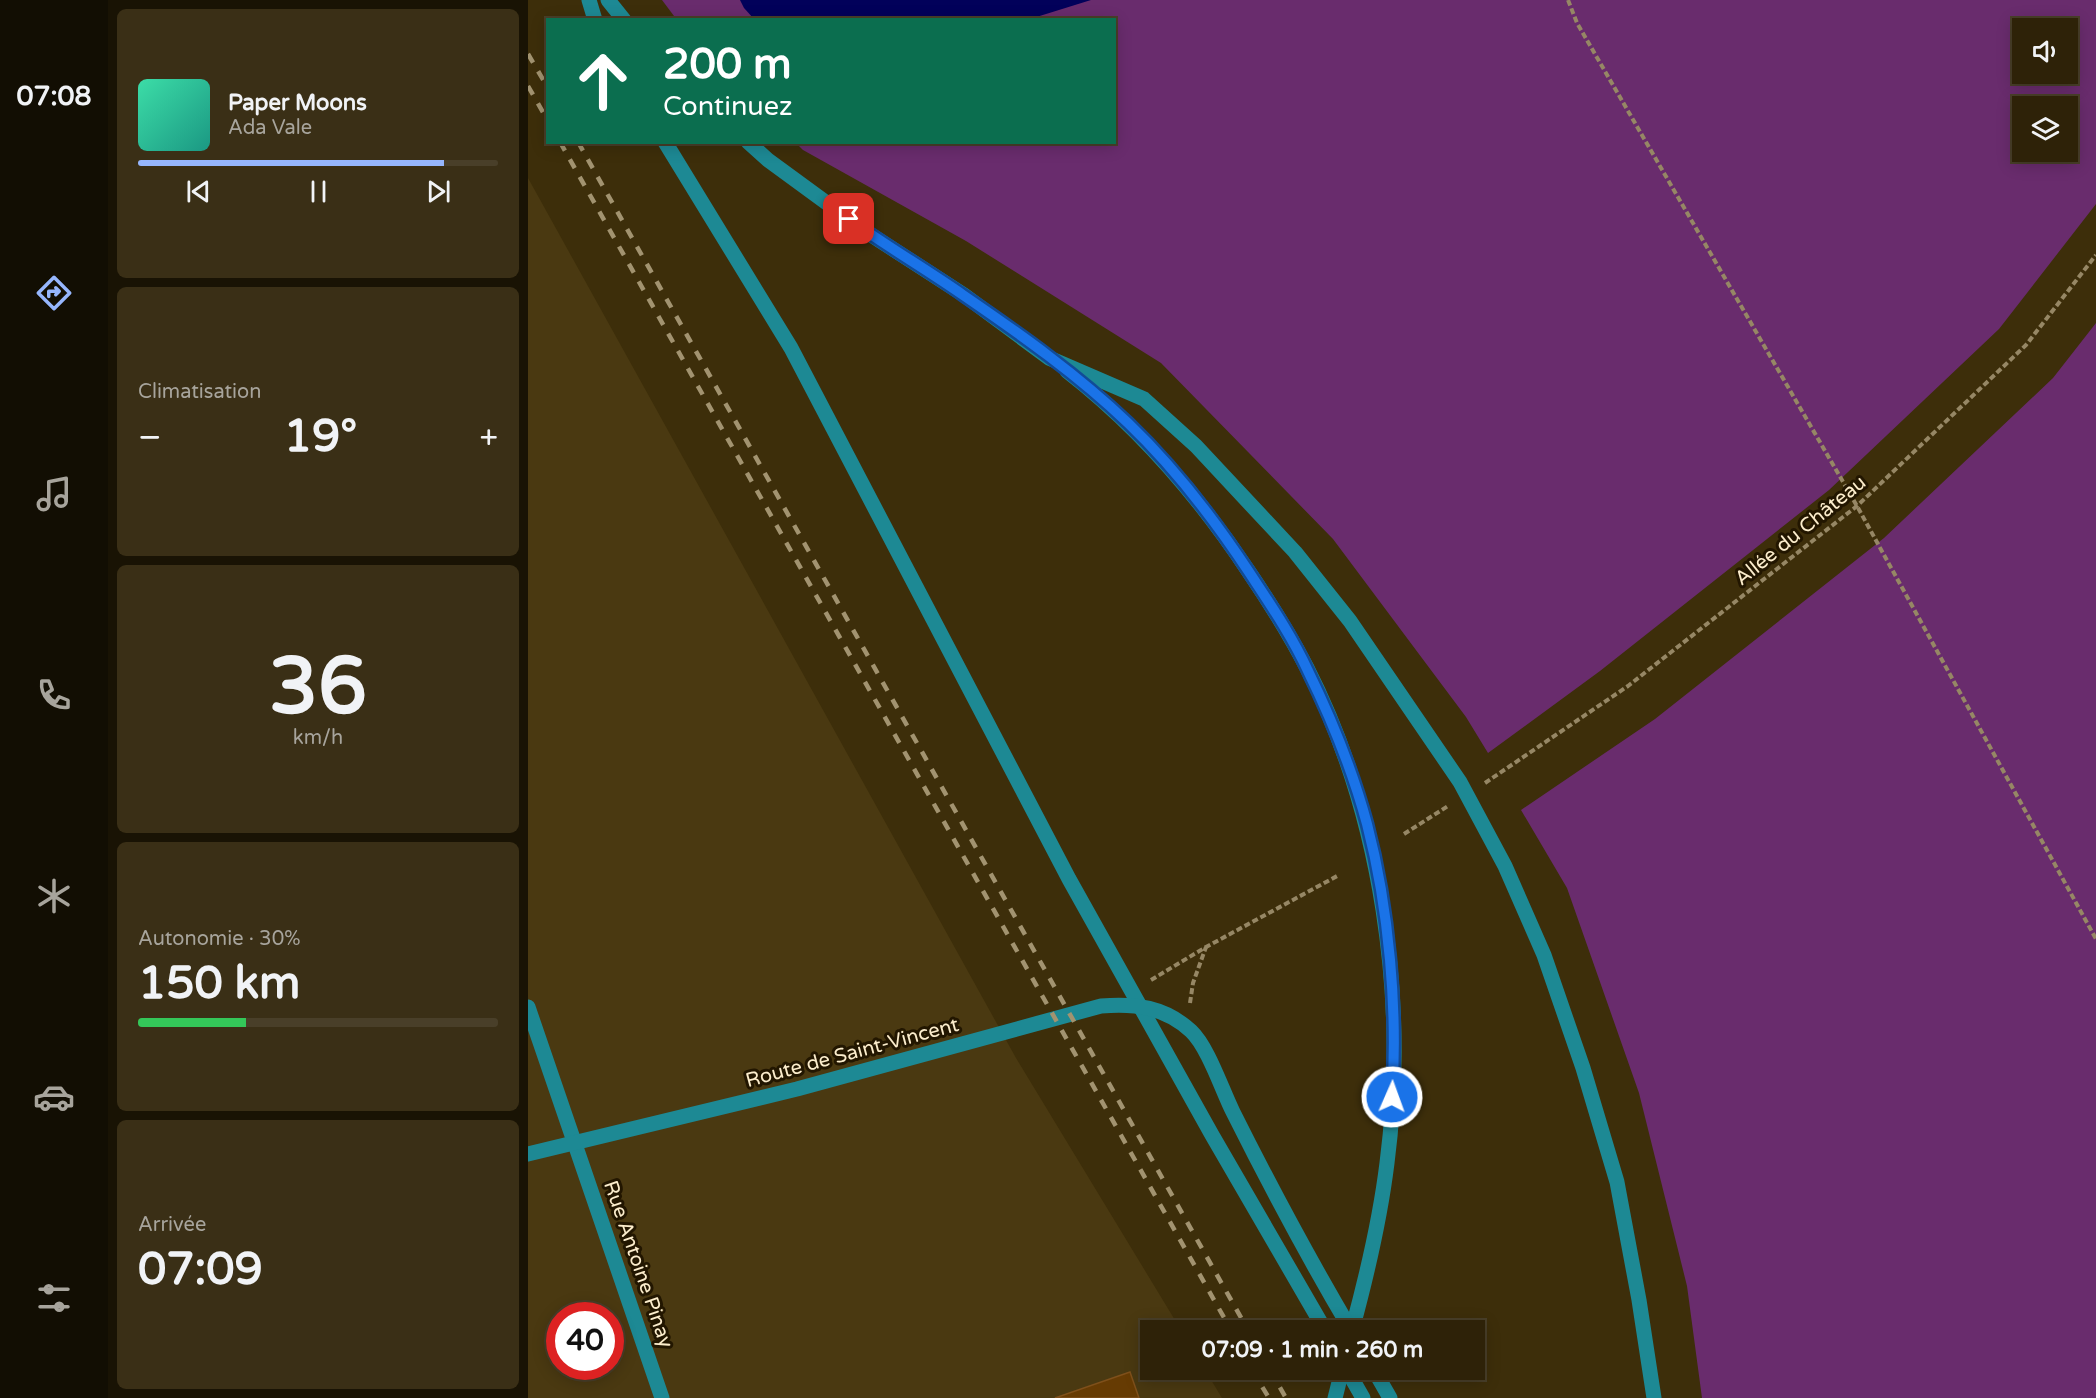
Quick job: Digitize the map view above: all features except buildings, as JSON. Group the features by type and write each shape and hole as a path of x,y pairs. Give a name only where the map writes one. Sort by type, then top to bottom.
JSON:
{"street":[{"path":"589,0 594,18"},
{"path":"608,0 622,18"},
{"path":"666,144 791,348 1069,879 1319,1320"},
{"path":"750,144 768,160 866,231 964,295 1050,358 1128,423 1179,477 1228,541 1272,606 1307,668 1340,742 1367,824 1383,904 1392,1018 1393,1076 1387,1161 1377,1231 1355,1320"},
{"path":"1050,358 1144,399 1196,446 1295,552 1350,621 1460,782 1505,866 1544,955 1582,1068 1617,1182 1639,1300 1653,1398"},
{"path":"1140,1005 1176,1019 1193,1033 1308,1256 1346,1320"},
{"name":"Route de Saint-Vincent","path":"528,1155 797,1089 1101,1006 1140,1005"},
{"name":"Rue Antoine Pinay","path":"528,1007 662,1398"},
{"path":"1335,1398 1341,1380"},
{"path":"1351,1380 1363,1398"},
{"path":"1380,1380 1390,1398"}],"path":[{"path":"1568,0 1576,23 1857,506 2096,939"},
{"name":"Allée du Château","path":"1483,784 1628,686 1857,506 2026,345 2096,255"},
{"path":"1404,834 1451,804"},
{"path":"1132,991 1206,947 1339,875"},
{"path":"1193,1033 1189,1009 1190,1000 1193,983 1206,947"}],"shaded area":[{"path":"662,0 2096,0 2096,204 1999,329 1829,490 1600,671 1488,753 1466,717 1333,539 1161,363 966,241 803,150 797,144 1116,144 1116,18 676,18"},
{"path":"740,0 1091,0 1033,18 753,18"},
{"path":"528,178 1016,1058 1175,1320 1140,1320 1140,1380 1211,1380 1222,1398 528,1398"},
{"path":"2096,323 2096,1398 1702,1398 1687,1286 1639,1093 1567,888 1521,810 1655,719 1884,538 2053,378"}],"railway":[{"path":"528,54 546,85"},
{"path":"528,86 546,118"},
{"path":"561,144 1225,1320"},
{"path":"579,144 1242,1320"},
{"path":"1258,1380 1269,1398"},
{"path":"1276,1380 1286,1398"}],"route":[{"path":"849,219 964,295 1069,372 1128,423 1179,477 1228,541 1272,606 1307,668 1340,742 1367,824 1383,904 1392,995 1392,1097"}]}
